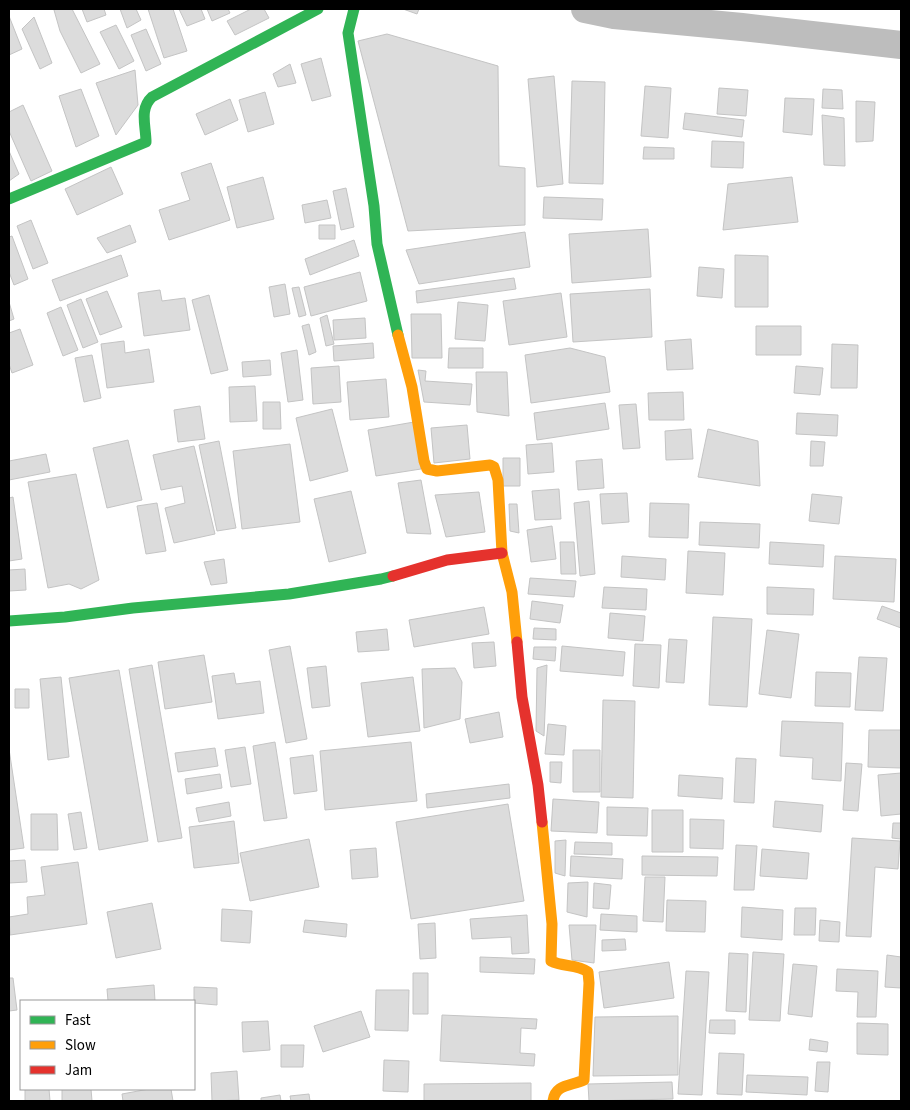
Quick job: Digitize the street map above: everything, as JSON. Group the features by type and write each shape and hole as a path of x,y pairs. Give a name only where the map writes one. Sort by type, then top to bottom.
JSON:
{"street":[{"path":"9,199 146,142 147,134 144,112 146,102 156,94 318,9"},
{"path":"354,9 348,33 365,157 374,206 377,244 394,322 412,387 424,461 427,469 437,471 494,467 498,480 502,552 512,592 522,697 538,785 552,924 551,961 558,966 583,967 588,972 589,983 584,1080 556,1089 553,1094 554,1101"},
{"path":"585,9 614,15 901,45"},
{"path":"9,621 289,594 381,579 447,560 502,552"}],"building":[{"path":"72,9 100,64 81,73 60,31 54,10"},
{"path":"82,9 104,9 106,15 87,22"},
{"path":"120,9 136,9 141,20 127,28"},
{"path":"148,9 173,9 187,51 164,58"},
{"path":"179,9 201,9 205,19 187,26"},
{"path":"207,9 228,9 230,13 212,21"},
{"path":"251,9 264,9 269,18 235,35 227,21"},
{"path":"403,9 419,9 417,14"},
{"path":"9,16 22,49 9,55"},
{"path":"34,17 52,63 40,69 22,29"},
{"path":"116,25 134,61 119,69 100,32"},
{"path":"146,29 161,64 146,71 131,35"},
{"path":"387,34 498,66 499,166 525,168 525,225 408,231 358,41"},
{"path":"321,58 331,96 312,101 301,64"},
{"path":"290,64 296,83 278,87 273,74"},
{"path":"135,70 138,105 116,135 96,83"},
{"path":"554,76 563,184 537,187 528,79"},
{"path":"572,81 605,82 603,184 569,183"},
{"path":"645,86 671,88 668,138 641,136"},
{"path":"719,88 748,90 746,116 717,114"},
{"path":"81,89 99,136 76,147 59,96"},
{"path":"823,89 842,90 843,109 822,108"},
{"path":"265,92 274,124 248,132 239,100"},
{"path":"785,98 814,99 812,135 783,132"},
{"path":"230,99 238,120 205,135 196,114"},
{"path":"856,101 875,102 873,141 856,142"},
{"path":"23,105 52,171 31,181 9,131 9,112"},
{"path":"685,113 744,120 742,137 683,129"},
{"path":"822,115 844,118 845,166 824,165"},
{"path":"712,141 744,142 743,168 711,167"},
{"path":"644,147 674,148 674,159 643,159"},
{"path":"9,151 19,174 9,181"},
{"path":"211,163 230,220 169,240 159,210 190,200 181,173"},
{"path":"111,167 123,194 77,215 65,189"},
{"path":"263,177 274,219 237,228 227,187"},
{"path":"792,177 798,222 723,230 728,184"},
{"path":"346,188 354,227 341,230 333,191"},
{"path":"544,197 603,199 602,220 543,218"},
{"path":"327,200 331,218 305,223 302,205"},
{"path":"31,220 48,263 33,269 17,226"},
{"path":"130,225 136,242 107,253 97,238"},
{"path":"319,225 335,225 335,239 319,239"},
{"path":"648,229 651,277 572,283 569,234"},
{"path":"525,232 530,267 419,284 406,250"},
{"path":"12,236 28,279 14,285 9,272 9,237"},
{"path":"354,240 359,256 310,275 305,259"},
{"path":"121,255 128,276 60,301 52,280"},
{"path":"735,255 768,256 768,307 735,307"},
{"path":"699,267 724,269 722,298 697,296"},
{"path":"360,272 367,301 311,316 304,287"},
{"path":"514,278 516,289 417,303 416,291"},
{"path":"285,284 290,314 274,317 269,287"},
{"path":"299,287 306,315 299,317 292,288"},
{"path":"650,289 652,337 573,342 570,294"},
{"path":"160,290 162,301 185,298 190,330 144,336 138,293"},
{"path":"107,291 122,327 100,335 86,299"},
{"path":"561,293 567,337 509,345 503,301"},
{"path":"209,295 228,370 211,374 192,300"},
{"path":"81,299 98,342 83,348 67,305"},
{"path":"9,302 14,319 9,321"},
{"path":"458,302 488,305 485,341 455,339"},
{"path":"61,307 78,350 63,356 47,313"},
{"path":"411,314 441,314 442,358 412,358"},
{"path":"327,315 334,344 326,346 320,318"},
{"path":"365,318 366,338 334,340 333,320"},
{"path":"309,324 316,352 309,355 302,326"},
{"path":"756,326 801,326 801,355 756,355"},
{"path":"20,329 33,365 12,373 9,364 9,333"},
{"path":"691,339 693,369 667,370 665,341"},
{"path":"124,341 125,353 149,349 154,382 107,388 101,344"},
{"path":"373,343 374,358 334,361 333,346"},
{"path":"832,344 858,345 857,388 831,388"},
{"path":"449,348 483,348 483,368 448,368"},
{"path":"570,348 605,357 610,392 531,403 525,355"},
{"path":"297,350 303,400 288,402 281,353"},
{"path":"92,355 101,398 84,402 75,358"},
{"path":"270,360 271,375 243,377 242,362"},
{"path":"339,366 341,402 313,404 311,368"},
{"path":"796,366 823,368 820,395 794,393"},
{"path":"418,370 426,371 425,381 472,384 470,405 424,402"},
{"path":"476,372 507,372 509,416 477,412"},
{"path":"386,379 389,417 350,420 347,382"},
{"path":"255,386 257,421 230,422 229,387"},
{"path":"683,392 684,420 649,420 648,393"},
{"path":"263,402 280,402 281,429 263,429"},
{"path":"605,403 609,429 537,440 534,413"},
{"path":"636,404 640,448 623,449 619,405"},
{"path":"200,406 205,439 178,442 174,410"},
{"path":"332,409 348,471 310,481 296,418"},
{"path":"797,413 838,415 837,436 796,434"},
{"path":"414,422 421,469 376,476 368,430"},
{"path":"467,425 470,459 434,463 431,428"},
{"path":"691,429 693,459 666,460 665,431"},
{"path":"708,429 758,441 760,486 698,477"},
{"path":"128,440 142,500 107,508 93,448"},
{"path":"219,441 236,528 217,531 199,445"},
{"path":"811,441 825,442 823,466 810,466"},
{"path":"552,443 554,472 528,474 526,445"},
{"path":"290,444 300,522 242,529 233,451"},
{"path":"194,446 215,534 174,543 165,508 185,503 182,486 161,490 153,455"},
{"path":"46,454 50,472 9,480 9,461"},
{"path":"503,458 520,458 520,486 503,486"},
{"path":"602,459 604,488 578,490 576,461"},
{"path":"76,474 99,580 81,589 69,584 48,588 28,482"},
{"path":"421,480 431,534 407,533 398,483"},
{"path":"559,489 561,519 535,520 532,491"},
{"path":"351,491 366,553 329,562 314,499"},
{"path":"479,492 485,532 446,537 435,495"},
{"path":"627,493 629,522 602,524 600,494"},
{"path":"812,494 842,497 839,524 809,521"},
{"path":"13,497 22,559 9,561 9,498"},
{"path":"589,501 595,574 580,576 574,503"},
{"path":"157,503 166,551 146,554 137,506"},
{"path":"650,503 689,504 688,538 649,537"},
{"path":"509,504 517,504 519,533 510,531"},
{"path":"700,522 760,524 759,548 699,545"},
{"path":"552,526 556,559 531,562 527,530"},
{"path":"560,542 574,542 576,574 561,574"},
{"path":"770,542 824,545 823,567 769,564"},
{"path":"688,551 725,553 723,595 686,593"},
{"path":"622,556 666,559 665,580 621,577"},
{"path":"835,556 896,559 894,602 833,599"},
{"path":"224,559 227,583 211,585 204,562"},
{"path":"25,569 26,590 9,591 9,570"},
{"path":"530,578 576,581 574,597 528,594"},
{"path":"604,587 647,589 646,610 602,608"},
{"path":"767,587 814,589 813,615 767,614"},
{"path":"532,601 563,605 560,623 530,619"},
{"path":"882,606 901,613 901,628 877,619"},
{"path":"484,607 489,634 414,647 409,620"},
{"path":"610,613 645,616 643,641 608,638"},
{"path":"713,617 752,619 747,707 709,705"},
{"path":"534,628 556,629 556,640 533,639"},
{"path":"387,629 389,650 358,652 356,632"},
{"path":"767,630 799,634 791,698 759,694"},
{"path":"669,639 687,640 684,683 666,682"},
{"path":"494,642 496,666 474,668 472,643"},
{"path":"635,644 661,645 659,688 633,686"},
{"path":"290,646 307,739 286,743 269,650"},
{"path":"562,646 625,652 623,676 560,671"},
{"path":"534,647 556,647 555,661 533,659"},
{"path":"204,655 212,702 165,709 158,662"},
{"path":"859,657 887,658 883,711 855,710"},
{"path":"152,665 182,838 158,842 129,669"},
{"path":"547,665 544,736 536,731 537,668"},
{"path":"326,666 330,706 312,708 307,668"},
{"path":"455,668 462,682 460,719 424,728 422,669"},
{"path":"119,670 148,841 99,850 69,678"},
{"path":"816,672 851,673 850,707 815,706"},
{"path":"234,673 236,684 260,681 264,713 218,719 212,676"},
{"path":"61,677 69,757 48,760 40,679"},
{"path":"413,677 420,731 368,737 361,683"},
{"path":"15,689 29,689 29,708 15,708"},
{"path":"603,700 635,701 633,798 601,797"},
{"path":"499,712 503,737 470,743 465,719"},
{"path":"782,721 843,723 841,781 812,779 813,758 780,756"},
{"path":"548,724 566,726 564,755 545,754"},
{"path":"869,730 901,730 901,768 868,767"},
{"path":"275,742 287,818 264,821 253,746"},
{"path":"411,742 417,801 325,810 320,751"},
{"path":"245,747 251,784 231,787 225,750"},
{"path":"215,748 218,766 178,772 175,753"},
{"path":"9,749 24,848 9,850"},
{"path":"573,750 600,750 600,792 573,792"},
{"path":"313,755 317,791 294,794 290,758"},
{"path":"736,758 756,759 754,803 734,802"},
{"path":"550,762 562,762 561,783 550,782"},
{"path":"846,763 862,764 858,811 843,810"},
{"path":"901,773 901,814 881,816 878,775"},
{"path":"220,774 222,788 187,794 185,779"},
{"path":"679,775 723,778 722,799 678,796"},
{"path":"509,784 510,798 427,808 426,794"},
{"path":"553,799 599,802 597,833 551,831"},
{"path":"775,801 823,805 821,832 773,827"},
{"path":"229,802 231,816 199,822 196,808"},
{"path":"508,804 524,901 411,919 396,822"},
{"path":"607,807 648,808 647,836 607,835"},
{"path":"652,810 683,810 683,852 652,852"},
{"path":"81,812 87,848 74,850 68,814"},
{"path":"31,814 57,814 58,850 31,850"},
{"path":"690,819 724,820 723,849 690,848"},
{"path":"234,821 239,863 194,868 189,827"},
{"path":"893,823 901,823 901,839 892,838"},
{"path":"852,838 900,841 898,869 875,867 871,937 846,936"},
{"path":"309,839 319,887 250,901 240,853"},
{"path":"566,840 565,876 555,873 555,841"},
{"path":"575,842 612,843 612,855 574,854"},
{"path":"736,845 757,846 754,890 734,890"},
{"path":"376,848 378,877 352,879 350,850"},
{"path":"762,849 809,853 807,879 760,876"},
{"path":"571,856 623,859 622,879 570,876"},
{"path":"642,856 718,857 717,876 642,875"},
{"path":"25,860 27,882 9,883 9,861"},
{"path":"78,862 87,924 10,935 9,917 28,914 27,897 45,895 41,867"},
{"path":"645,877 665,877 663,922 643,921"},
{"path":"588,882 587,917 567,912 568,883"},
{"path":"594,883 611,885 609,909 593,908"},
{"path":"667,900 706,901 705,932 666,931"},
{"path":"152,903 161,949 116,958 107,912"},
{"path":"742,907 783,910 782,940 741,937"},
{"path":"795,908 816,908 815,935 794,935"},
{"path":"222,909 252,911 250,943 221,941"},
{"path":"601,914 637,916 637,932 600,930"},
{"path":"527,915 529,953 512,954 511,937 472,939 470,919"},
{"path":"305,920 347,924 346,937 303,932"},
{"path":"820,920 840,922 839,942 819,941"},
{"path":"435,923 436,958 420,959 418,924"},
{"path":"569,925 596,925 594,963 572,960"},
{"path":"625,939 626,950 602,951 602,940"},
{"path":"753,952 784,954 780,1021 749,1020"},
{"path":"729,953 748,954 746,1012 726,1011"},
{"path":"887,955 901,957 901,988 885,987"},
{"path":"480,957 535,959 534,974 480,972"},
{"path":"669,962 674,998 604,1008 599,972"},
{"path":"793,964 817,966 812,1017 788,1014"},
{"path":"837,969 878,971 876,1017 857,1017 858,992 836,991"},
{"path":"686,971 709,972 702,1095 678,1094"},
{"path":"413,973 428,973 428,1014 413,1014"},
{"path":"9,978 13,978 17,1010 9,1011"},
{"path":"154,985 155,1000 108,1000 107,989"},
{"path":"194,987 217,988 217,1005 195,1003"},
{"path":"376,990 409,990 408,1031 375,1030"},
{"path":"361,1011 370,1037 323,1052 314,1026"},
{"path":"442,1015 537,1019 536,1029 521,1028 520,1053 535,1054 534,1066 440,1061"},
{"path":"678,1016 678,1075 593,1076 595,1017"},
{"path":"710,1020 735,1020 735,1034 709,1033"},
{"path":"268,1021 270,1050 243,1052 242,1022"},
{"path":"857,1023 888,1024 888,1055 857,1054"},
{"path":"810,1039 828,1042 827,1052 809,1050"},
{"path":"281,1045 304,1045 303,1067 281,1067"},
{"path":"719,1053 744,1054 742,1095 717,1094"},
{"path":"384,1060 409,1061 408,1092 383,1091"},
{"path":"817,1062 830,1062 828,1092 815,1091"},
{"path":"237,1071 239,1100 212,1101 211,1073"},
{"path":"747,1075 808,1077 807,1095 746,1092"},
{"path":"672,1082 673,1099 589,1101 588,1084"},
{"path":"531,1083 531,1101 424,1101 424,1084"},
{"path":"25,1090 49,1090 50,1101 25,1101"},
{"path":"62,1090 91,1090 92,1101 62,1101"},
{"path":"144,1090 171,1090 173,1101 123,1101 122,1094"},
{"path":"309,1094 310,1101 291,1101 290,1096"},
{"path":"280,1095 281,1101 261,1101 261,1098"}],"traffic: fast":[{"path":"9,199 146,142 144,112 152,97 318,9"},
{"path":"354,9 348,33 374,206 377,244 398,335"},
{"path":"9,621 289,594 393,576"}],"traffic: slow":[{"path":"398,335 412,387 424,461 427,469 437,471 490,465 494,467 498,480 502,553 512,592 517,642"},
{"path":"542,822 552,924 551,961 584,969 588,972 589,983 584,1080 560,1088 554,1095 553,1101"}],"traffic: jam":[{"path":"393,576 447,560 502,553"},
{"path":"517,642 522,697 538,785 542,822"}]}
